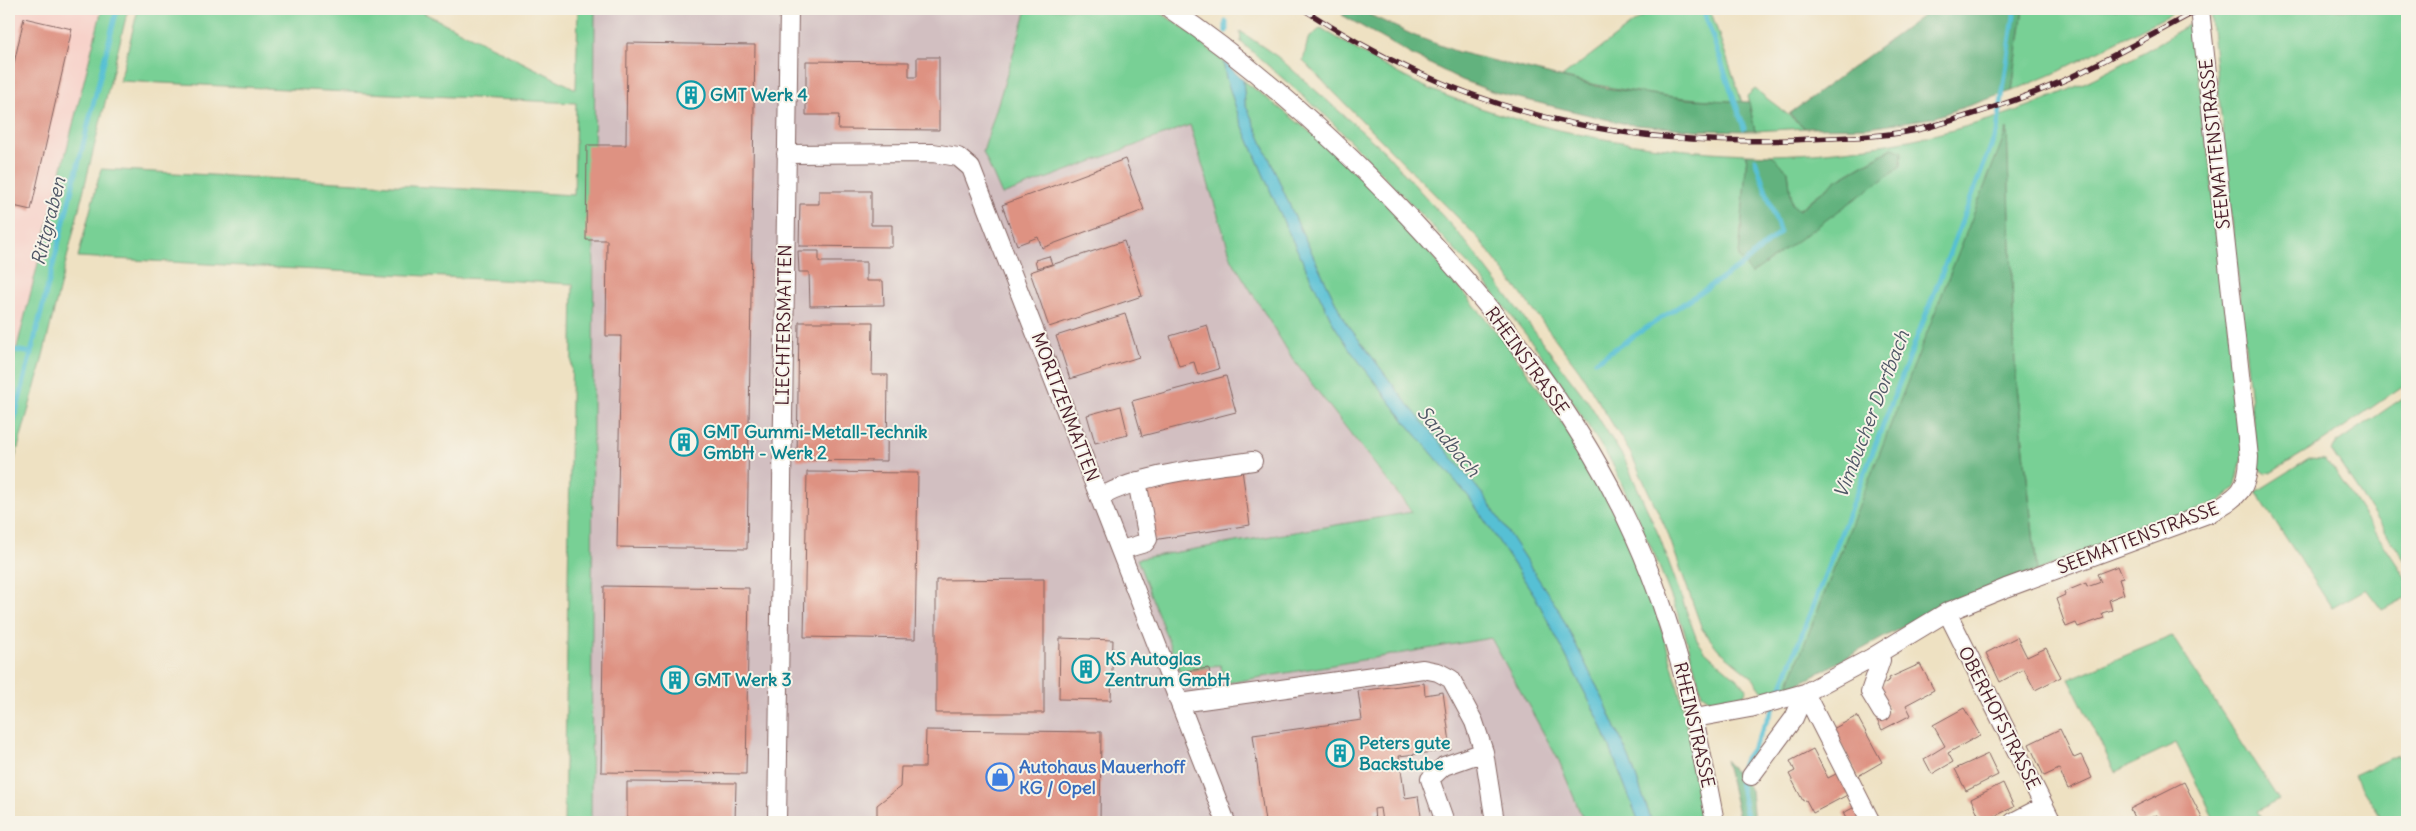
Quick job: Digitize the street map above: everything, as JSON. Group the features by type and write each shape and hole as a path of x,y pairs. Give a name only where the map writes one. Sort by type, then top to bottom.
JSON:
{"street":[{"name":"LIECHTERSMATTEN","path":"778,822 789,9"},
{"name":"RHEINSTRASSE","path":"1170,9 1243,62 1277,90 1366,172 1445,255 1515,338 1557,398 1618,501 1650,572 1683,667 1696,718 1715,822"},
{"name":"SEEMATTENSTRASSE","path":"1696,718 1750,708 1805,693 1878,654 1947,612 2006,588 2210,513 2231,500 2245,487 2249,473 2247,437 2200,9"},
{"name":"MORITZENMATTEN","path":"786,154 934,153 958,157 972,168 1226,822"},
{"path":"1100,497 1137,481 1253,461"},
{"path":"1121,550 1145,543 1148,539 1137,481"},
{"name":"OBERHOFSTRASSE","path":"1947,612 2052,822"},
{"path":"1878,654 1881,660 1870,692 1882,712"},
{"path":"1180,703 1423,669 1438,672 1452,679 1474,722 1484,752 1495,822"},
{"path":"1751,776 1794,718 1805,693"},
{"path":"1805,693 1871,822"},
{"path":"1445,822 1430,779 1444,766 1484,752"},
{"path":"2013,822 2044,806"}],"shaded area":[{"path":"9,9 102,9 9,379"},
{"path":"594,9 1027,9 983,151 1002,195 1190,125 1232,260 1294,361 1412,513 1137,559 1180,671 1221,665 1227,683 1492,638 1559,761 1584,822 590,822"}],"green space":[{"path":"102,9 128,9 39,372 9,480 9,379"},
{"path":"138,9 416,9 576,89 578,9 595,9 591,822 564,822 573,284 78,257 101,169 574,195 576,103 120,81"},
{"path":"1027,9 1155,9 1185,29 1223,61 1226,78 1239,117 1285,225 1334,325 1351,351 1408,425 1469,497 1535,596 1600,722 1639,822 1584,822 1559,761 1491,638 1227,683 1220,665 1180,672 1137,559 1412,512 1294,361 1232,260 1190,125 1002,195 983,152"},
{"path":"1351,9 1357,9 1415,36 1458,52 1605,88 1688,99 1749,102 1755,131 1695,130 1626,124 1494,92 1462,80 1412,55 1342,15"},
{"path":"1652,9 1710,9 1742,102 1651,94 1606,87 1562,77"},
{"path":"1932,9 2023,9 2012,91 1932,118 1868,127 1805,128 1789,114"},
{"path":"2023,9 2181,9 2053,74 2012,91"},
{"path":"2407,9 2407,383 2325,440 2272,472 2264,473 2258,468 2257,461 2210,10"},
{"path":"2192,22 2244,450 2235,488 2220,501 2037,571 2015,367 2007,130 1786,691 1775,695 1762,691 1752,677 1719,650 1702,629 1667,531 1631,454 1579,370 1479,239 1303,61 1308,39 1321,28 1414,82 1483,109 1520,120 1557,130 1633,144 1747,154 1739,257 1902,152 1892,148 1837,180 1798,210 1792,204 1788,171 1772,155 1829,152 1884,144 1939,134 1992,119 2044,100 2094,78 2144,52"},
{"path":"1240,31 1278,57 1384,151 1466,242 1589,403 1625,460 1660,538 1697,640 1705,651 1747,688 1744,695 1714,703 1702,694 1684,630 1655,556 1612,463 1545,359 1484,281 1327,117 1241,42"},
{"path":"1243,80 1321,141 1349,166 1413,234 1461,289 1528,374 1588,464 1614,512 1637,561 1656,612 1679,690 1707,822 1652,822 1630,760 1605,703 1558,609 1484,496 1406,402 1344,320 1297,222 1245,103"},
{"path":"1755,89 1805,128 1755,131 1747,96"},
{"path":"2007,129 2015,367 2037,571 1937,608 1786,691"},
{"path":"1893,148 1902,152 1901,166 1751,274 1739,257 1747,154 1772,155 1788,171 1792,204 1799,210 1837,180"},
{"path":"2407,395 2407,560 2405,561 2331,450 2337,443"},
{"path":"2309,459 2324,460 2334,469 2407,580 2407,597 2382,610 2366,589 2332,608 2256,492"},
{"path":"2172,636 2279,800 2257,811 2264,822 2216,822 2176,743 2115,772 2069,679"},
{"path":"2398,755 2407,769 2407,822 2384,822 2354,775"},
{"path":"1725,760 1751,790 1754,822 1740,822"}],"water":[{"path":"1223,61 1243,80 1245,103 1297,222 1344,320 1406,402 1484,496 1558,609 1605,703 1630,760 1652,822 1639,822 1600,722 1535,596 1469,497 1408,425 1351,351 1334,325 1285,225 1239,117 1226,78"}],"building":[{"path":"851,9 929,9 929,13 851,13"},
{"path":"24,18 72,29 31,210 9,205 9,86"},
{"path":"627,43 755,45 747,549 617,547 621,336 606,336 607,240 586,240 587,145 626,145"},
{"path":"917,57 939,57 939,130 838,129 839,115 806,115 806,61 909,62 909,77 917,77"},
{"path":"1125,159 1144,210 1042,248 1038,237 1017,245 1002,205"},
{"path":"819,191 871,191 871,225 892,225 892,247 799,246 800,204 819,204"},
{"path":"1124,241 1142,296 1049,327 1030,272"},
{"path":"798,251 819,251 819,262 866,262 866,281 883,281 884,305 810,306 809,272 799,272"},
{"path":"1049,256 1052,264 1037,268 1035,260"},
{"path":"1125,314 1139,357 1070,379 1056,336"},
{"path":"799,322 873,322 872,375 888,375 887,461 797,460"},
{"path":"1207,325 1219,369 1198,375 1194,362 1179,366 1170,336"},
{"path":"1226,376 1236,412 1142,436 1132,401"},
{"path":"1121,406 1128,435 1095,443 1087,415"},
{"path":"1242,470 1250,525 1153,540 1144,484"},
{"path":"807,472 918,473 915,639 804,637"},
{"path":"2118,566 2123,578 2119,579 2124,594 2109,600 2112,610 2102,613 2104,618 2078,627 2076,623 2066,627 2056,599 2065,595 2064,592 2086,583 2087,587 2101,582 2097,574"},
{"path":"1044,579 1044,713 936,713 936,580"},
{"name":"GMT Werk 3","path":"604,586 749,588 746,774 601,772"},
{"path":"2017,637 2027,657 2046,648 2061,677 2035,690 2024,669 2000,682 1986,653"},
{"name":"KS Autoglas Zentrum GmbH","path":"1060,638 1113,640 1111,700 1059,699"},
{"path":"1920,664 1934,690 1906,705 1911,715 1882,730 1876,718 1890,711 1878,687 1890,680 1889,678"},
{"path":"1209,668 1210,676 1187,679 1186,671"},
{"name":"Peters gute Backstube","path":"1424,683 1425,695 1443,692 1451,750 1399,756 1405,798 1418,796 1422,822 1382,822 1380,808 1374,809 1375,822 1265,822 1253,735 1362,720 1358,691"},
{"path":"1964,708 1980,735 1948,753 1953,762 1932,774 1924,759 1945,746 1933,725"},
{"path":"1857,716 1882,762 1858,776 1833,729"},
{"path":"2060,729 2074,758 2081,755 2092,778 2068,789 2059,769 2044,776 2029,744"},
{"name":"Autohaus Mauerhoff KG / Opel","path":"926,730 1101,732 1100,822 877,822 877,805 900,787 901,767 925,767"},
{"path":"1813,749 1828,778 1840,772 1851,793 1813,813 1806,800 1803,801 1789,774 1795,771 1790,761"},
{"path":"1988,754 1998,775 1966,791 1955,769"},
{"path":"627,782 736,783 735,822 627,822"},
{"path":"2184,782 2204,822 2161,822 2157,815 2142,822 2136,822 2130,809"},
{"path":"2003,783 2014,807 1982,822 1971,799"},
{"path":"1861,804 1870,822 1848,822 1843,813"}],"waterway":[{"name":"Rittgraben","path":"9,441 117,9"},
{"path":"1703,9 1744,128"},
{"name":"Vimbucher Dorfbach","path":"1778,696 1997,131 2015,9"},
{"name":"Sandbach","path":"1226,22 1226,31"},
{"path":"1596,361 1742,265 1780,232 1755,159"},
{"path":"9,349 31,353"},
{"name":"Vimbucher Dorfbach","path":"1748,822 1739,776 1745,758 1756,743 1774,706"}],"railway":[{"path":"1303,9 1362,45 1422,75 1483,99 1545,117 1609,130 1674,138 1741,141 1883,135 1911,131 1943,123 1998,106 2052,86 2102,62 2200,9"}],"place":[{"name":"GMT Werk 4","path":"691,95"},
{"name":"GMT Gummi-Metall-Technik GmbH - Werk 2","path":"684,442"},
{"name":"KS Autoglas Zentrum GmbH","path":"1086,669"},
{"name":"GMT Werk 3","path":"675,680"},
{"name":"Peters gute Backstube","path":"1340,753"},
{"name":"Autohaus Mauerhoff KG / Opel","path":"1000,777"}]}
